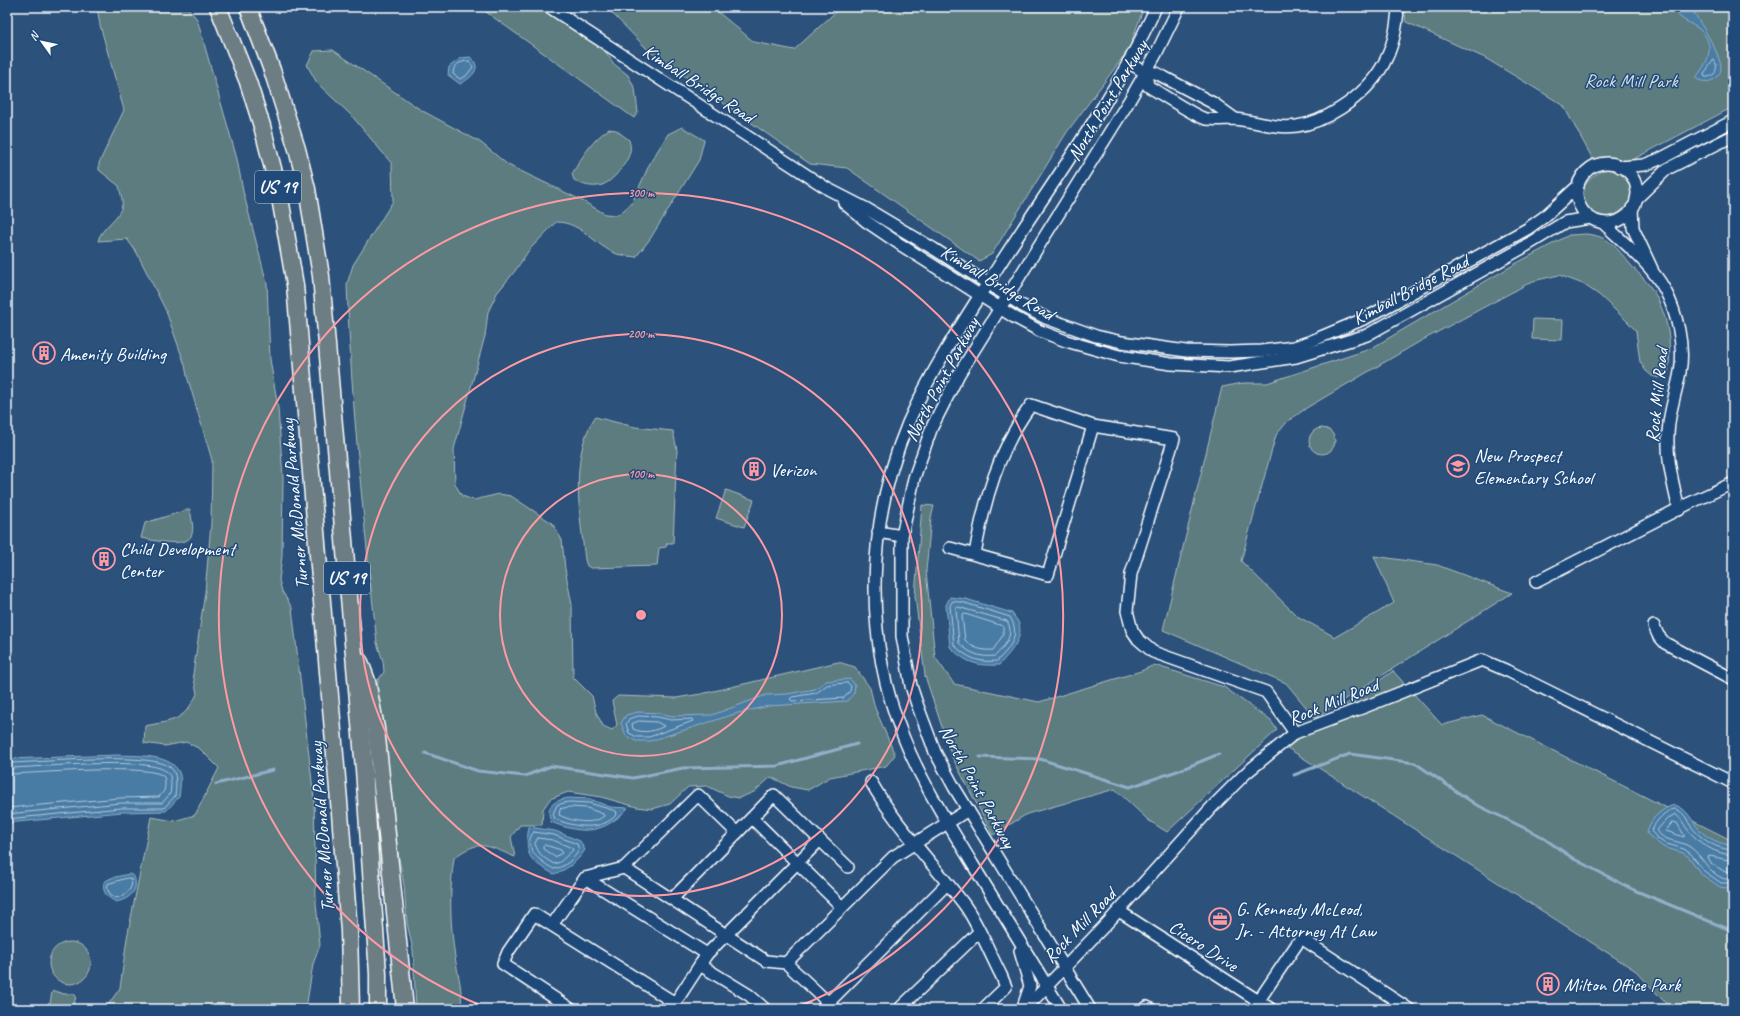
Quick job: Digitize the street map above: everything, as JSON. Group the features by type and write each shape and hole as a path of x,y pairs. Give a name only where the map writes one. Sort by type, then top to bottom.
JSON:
{"highway":[{"name":"Turner McDonald Parkway","path":"218,7 248,82 262,126 279,192 295,285 340,813 349,931 351,1009"},
{"name":"US 19","path":"248,7 286,110 307,190 317,246 325,315 365,785 378,974 378,1009"},
{"path":"353,645 367,681 376,728 404,1009"}],"street":[{"name":"Kimball Bridge Road","path":"549,7 828,189 867,209 1007,296 1046,318 1096,336 1148,347 1186,351 1230,352 1294,347 1366,318 1527,229 1544,218 1578,186"},
{"name":"North Point Parkway","path":"1061,1009 932,798 911,754 894,712 886,680 876,612 878,532 885,494 908,425 927,382 980,295 1128,62 1156,7"},
{"name":"North Point Parkway","path":"1090,1009 968,810 935,752 923,722 911,686 901,621 902,536 914,478 930,432 959,374 1146,73 1179,7"},
{"path":"1146,73 1148,86 1205,119 1235,119 1267,126 1296,126 1318,121 1349,103 1363,92 1376,77 1386,61 1393,44 1398,7"},
{"path":"1128,62 1146,73 1156,73 1213,103 1235,119"},
{"path":"1733,120 1660,159 1644,165 1620,167 1605,164 1592,168 1584,174 1578,186 1578,202 1582,211 1590,218 1604,222 1618,221 1626,216 1634,204 1667,169 1733,136"},
{"path":"1620,167 1628,172 1634,180 1636,189 1634,204"},
{"name":"Kimball Bridge Road","path":"828,189 872,226 980,295 1040,330 1066,341 1119,356 1171,364 1229,367 1296,357 1367,335 1519,250 1565,222 1590,218"},
{"name":"Rock Mill Road","path":"1634,204 1633,228 1654,273 1670,302 1675,315 1680,343 1681,371 1669,422 1667,455 1679,510"},
{"name":"Rock Mill Road","path":"1604,222 1654,273"},
{"path":"975,554 981,516 1004,449 1019,421 1031,405 1093,426 1174,439 1131,574 1127,611 1132,630 1138,639 1153,652 1266,692 1295,733"},
{"path":"950,548 1048,575 1093,426"},
{"path":"1536,582 1679,510 1690,503 1733,483"},
{"path":"878,532 902,536"},
{"path":"1654,626 1658,635 1665,643 1733,679"},
{"name":"Rock Mill Road","path":"1024,1009 1064,966 1119,911 1217,802 1246,773 1295,733 1482,660 1510,672 1733,783"},
{"path":"871,782 913,843 964,904 979,932 1006,987 984,1009"},
{"path":"552,925 585,878 624,868 698,795 737,833"},
{"path":"672,899 774,795 848,867"},
{"path":"786,963 893,857 913,843 968,810"},
{"path":"752,818 842,907"},
{"path":"571,1009 503,964 508,952 534,914 674,1006 707,954 727,936 820,840"},
{"path":"624,868 766,961 786,963 828,1007 947,884"},
{"path":"585,878 707,954"},
{"name":"Cicero Drive","path":"1119,911 1256,1005 1271,1009"},
{"path":"899,1009 979,932"},
{"path":"1015,933 1030,986 1024,1009"},
{"path":"1256,1005 1301,938 1409,1009"},
{"path":"700,965 749,995 765,1009"},
{"path":"1145,1009 1147,1006 1151,1009"}],"green space":[{"path":"97,7 187,7 197,19 237,159 243,191 267,284 270,359 278,408 283,478 282,556 279,580 282,591 292,608 314,799 316,903 320,945 313,964 306,1009 108,1009 108,1005 120,988 127,938 151,817 174,821 195,815 219,768 200,749 186,742 165,746 144,743 145,726 171,721 182,715 197,694 193,674 205,592 211,524 212,460 185,365 166,311 137,253 127,239 98,241 103,231 118,215 122,205 119,186 99,170 99,163 124,110 100,25"},
{"path":"479,7 543,7 586,36 605,51 614,64 628,75 635,89 638,112 634,118"},
{"path":"606,7 712,7 754,42 794,50 841,7 1144,7 1129,49 1067,132 992,254 979,261 847,168 810,164 649,51"},
{"name":"Rock Mill Park","path":"1404,7 1733,7 1733,107 1613,170 1623,173 1629,177 1634,186 1634,193 1628,203 1618,213 1608,216 1597,215 1589,210 1583,202 1583,192 1588,182 1600,172 1563,105 1485,58 1406,22"},
{"path":"333,50 421,110 480,142 508,165 581,200 605,214 618,215 632,203 650,163 668,134 682,127 704,140 699,160 650,239 636,257 617,254 602,246 581,230 565,223 556,222 529,250 515,271 497,293 488,312 485,336 454,449 455,484 462,496 474,500 499,494 511,496 552,523 562,540 565,569 572,605 573,677 592,696 596,712 603,726 612,730 617,725 612,701 618,696 676,698 701,694 838,662 855,667 870,688 875,708 895,755 886,766 830,777 808,790 791,787 771,777 754,792 739,798 728,796 707,786 688,787 670,804 652,809 637,807 601,797 568,792 550,799 543,809 542,825 520,825 511,837 515,857 490,847 477,846 470,848 454,858 451,883 451,920 455,957 461,989 461,1009 416,1009 413,950 407,923 404,885 389,806 377,702 378,680 384,672 383,661 377,643 363,508 355,419 347,284 353,265 393,201 392,164 352,116 317,83 307,65 314,51"},
{"path":"609,129 616,130 629,140 630,152 622,168 617,174 602,185 588,186 574,180 572,174 584,155 597,138"},
{"path":"1586,234 1601,237 1611,243 1646,281 1655,295 1662,308 1669,335 1670,354 1668,372 1659,378 1652,376 1646,371 1640,362 1636,331 1599,295 1583,284 1559,275 1533,281 1419,342 1308,407 1288,421 1276,435 1241,561 1297,616 1335,637 1394,603 1374,556 1437,565 1512,593 1315,718 1286,683 1163,630 1222,387 1243,383 1267,383 1370,349 1515,264 1569,235"},
{"path":"1533,319 1563,320 1562,340 1532,339"},
{"path":"595,417 635,427 673,431 677,450 673,543 667,543 666,547 659,548 657,566 591,568 587,566 579,506 579,468 587,433"},
{"path":"1322,428 1331,432 1335,441 1331,450 1322,454 1313,450 1309,441 1313,432"},
{"path":"726,490 754,500 744,527 716,518"},
{"path":"922,505 934,506 931,518 926,571 935,657 954,684 1039,702 1141,671 1154,665 1224,687 1271,721 1277,730 1167,832 1148,820 1115,789 1027,814 993,835 952,757 925,676 915,596"},
{"path":"190,509 193,528 189,539 177,542 161,542 141,538 145,523"},
{"path":"1393,671 1442,725 1482,715 1733,841 1733,1009 1671,1009 1636,971 1286,747"},
{"path":"66,942 74,942 82,945 88,951 91,963 88,975 82,981 74,984 66,984 58,981 52,975 49,967 49,959 52,951 58,945"},
{"path":"55,991 64,994 74,994 76,996 73,1009 49,1009 52,992"}],"water":[{"path":"1674,7 1690,7 1713,46 1721,68 1716,78 1713,80 1704,81 1695,78 1704,67 1707,60 1709,54 1708,41 1699,29 1679,16"},
{"path":"470,57 476,65 476,69 472,76 460,84 448,75 449,67 461,58"},
{"path":"950,597 966,599 1012,613 1018,621 1020,630 1017,641 999,665 984,665 966,660 950,647 946,605"},
{"path":"850,679 855,685 854,693 847,701 769,706 738,713 650,741 636,741 626,736 621,723 626,715 638,712 659,713 672,716 712,715 766,695 787,694 815,689 826,681"},
{"path":"117,755 153,757 170,763 176,768 180,775 179,797 166,811 122,812 7,823 8,759"},
{"path":"568,798 590,799 610,807 628,808 619,817 602,827 592,830 573,829 551,822 549,816 550,808 555,802"},
{"path":"1675,805 1683,809 1699,829 1707,836 1719,842 1733,846 1733,886 1726,888 1720,887 1701,874 1689,857 1683,853 1663,847 1647,834 1653,819 1661,811"},
{"path":"529,827 555,831 580,841 585,850 572,865 554,874 539,865 530,856 527,844"},
{"path":"129,874 134,876 134,890 132,894 125,899 116,902 105,892 104,882 111,878"}],"waterway":[{"path":"425,753 478,771 525,776 551,766 633,778 683,768 777,766 857,744"},
{"path":"980,757 1040,759 1130,787 1180,770 1219,754"},
{"path":"1294,775 1350,754 1415,763 1475,804 1539,835 1574,859 1634,890 1733,931"},
{"path":"216,784 273,770"}],"place":[{"name":"Amenity Building","path":"44,353"},
{"name":"New Prospect Elementary School","path":"1458,466"},
{"name":"Verizon","path":"754,469"},
{"name":"Child Development Center","path":"104,559"},
{"name":"G. Kennedy McLeod, Jr. - Attorney At Law","path":"1220,919"},
{"name":"Milton Office Park","path":"1548,984"}]}
